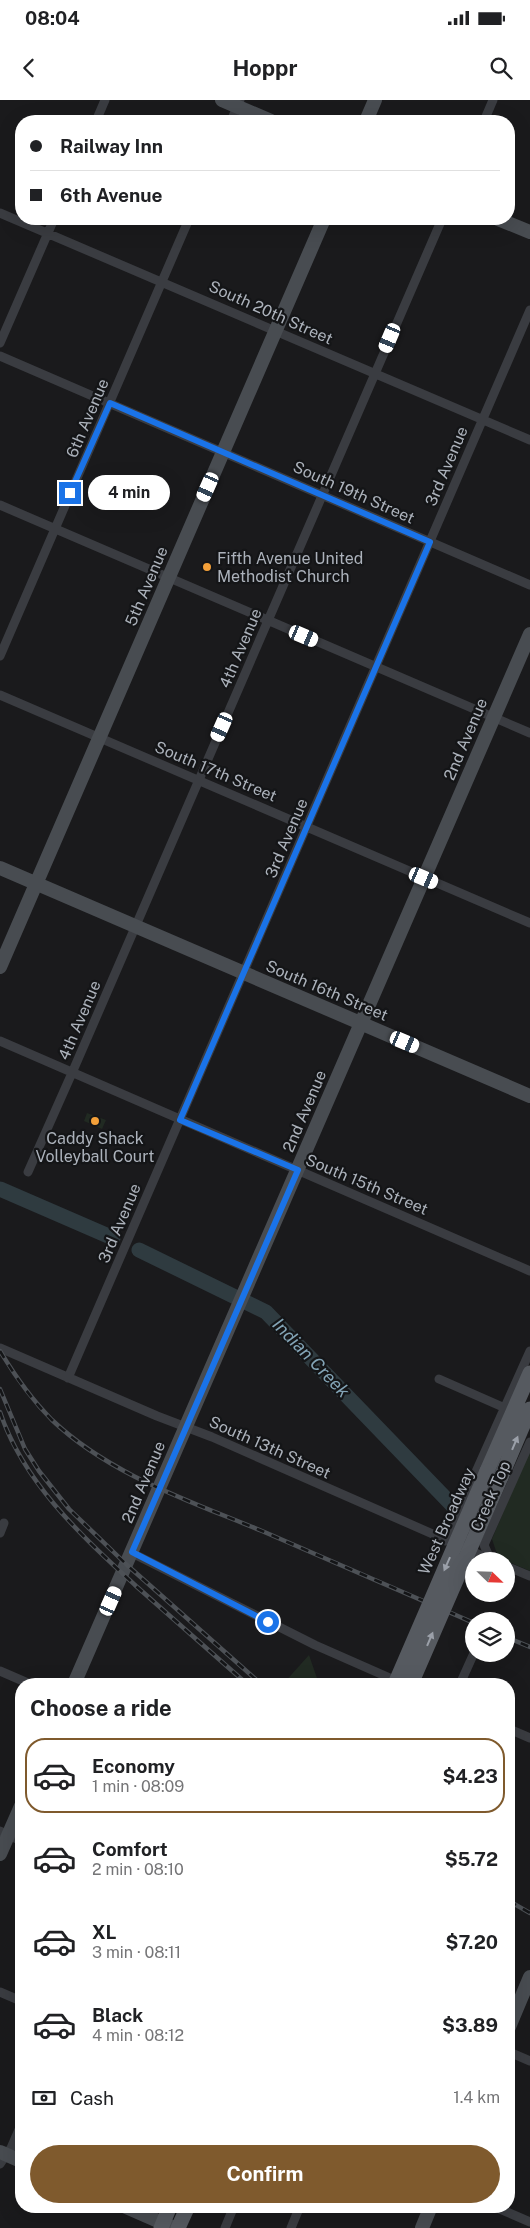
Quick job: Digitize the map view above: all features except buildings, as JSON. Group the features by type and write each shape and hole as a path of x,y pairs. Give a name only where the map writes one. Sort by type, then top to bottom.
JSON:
{"main road":[{"name":"West Broadway","path":"405,1678 494,1474 530,1373"},
{"name":"West Broadway","path":"494,1474 530,1409"},
{"path":"166,2226 169,2213"},
{"path":"178,2228 185,2213"}],"street":[{"path":"99,115 105,100"},
{"path":"222,100 238,103 260,115"},
{"path":"369,115 375,100"},
{"path":"487,115 493,100"},
{"path":"233,115 238,103"},
{"name":"South 20th Street","path":"0,213 15,219"},
{"name":"South 20th Street","path":"29,225 530,440"},
{"path":"0,343 51,225"},
{"name":"6th Avenue","path":"0,656 186,225"},
{"name":"5th Avenue","path":"0,967 321,225"},
{"name":"4th Avenue","path":"28,1172 439,225"},
{"path":"513,225 530,232"},
{"name":"3rd Avenue","path":"68,1378 530,310"},
{"name":"South 19th Street","path":"0,356 530,585"},
{"path":"0,505 530,733"},
{"name":"2nd Avenue","path":"77,1678 530,634"},
{"name":"South 17th Street","path":"0,695 530,923"},
{"name":"South 16th Street","path":"0,868 530,1096"},
{"name":"South 15th Street","path":"0,1041 530,1271"},
{"name":"South 13th Street","path":"0,1348 471,1552"},
{"path":"445,1541 530,1351"},
{"path":"438,1379 505,1408"},
{"name":"Creek Top","path":"487,1552 484,1546 530,1442"},
{"path":"0,1533 4,1522"},
{"path":"132,1552 315,1645 391,1678"},
{"path":"515,1570 530,1576"},
{"path":"463,1678 470,1662"},
{"path":"0,1671 16,1678"},
{"path":"515,1732 530,1738"},
{"path":"0,1854 15,1822"},
{"path":"515,2013 530,1977"},
{"path":"0,1992 15,1998"},
{"path":"515,2055 530,2061"},
{"path":"15,2135 2,2157 15,2160"},
{"path":"139,2213 166,2226"},
{"path":"225,2228 231,2213"},
{"path":"291,2228 297,2213"},
{"path":"422,2228 428,2213"},
{"path":"509,2213 530,2222"}],"shaded area":[{"name":"Caddy Shack Volleyball Court","path":"87,1113 106,1120 102,1129 84,1121"},
{"path":"530,1449 530,1571 515,1564 515,1552 496,1552 492,1539"},
{"path":"309,1655 317,1678 288,1678"}],"waterway":[{"name":"Indian Creek","path":"0,1189 113,1238"},
{"name":"Indian Creek","path":"139,1250 266,1312 453,1506"}],"railway":[{"path":"0,1351 24,1387 52,1420 99,1456 125,1471 179,1497 465,1619"},
{"path":"0,1389 25,1449 39,1471 69,1509 127,1565 254,1678"},
{"path":"0,1412 24,1463 39,1486 57,1507 95,1548 240,1678"},
{"path":"515,1641 530,1647"},
{"path":"515,1904 530,1913"}],"place":[{"name":"Fifth Avenue United Methodist Church","path":"207,567"},
{"name":"Caddy Shack Volleyball Court","path":"95,1121"}],"route":[{"path":"70,493 110,403 430,542 180,1120 298,1170 132,1552 268,1622"}]}
